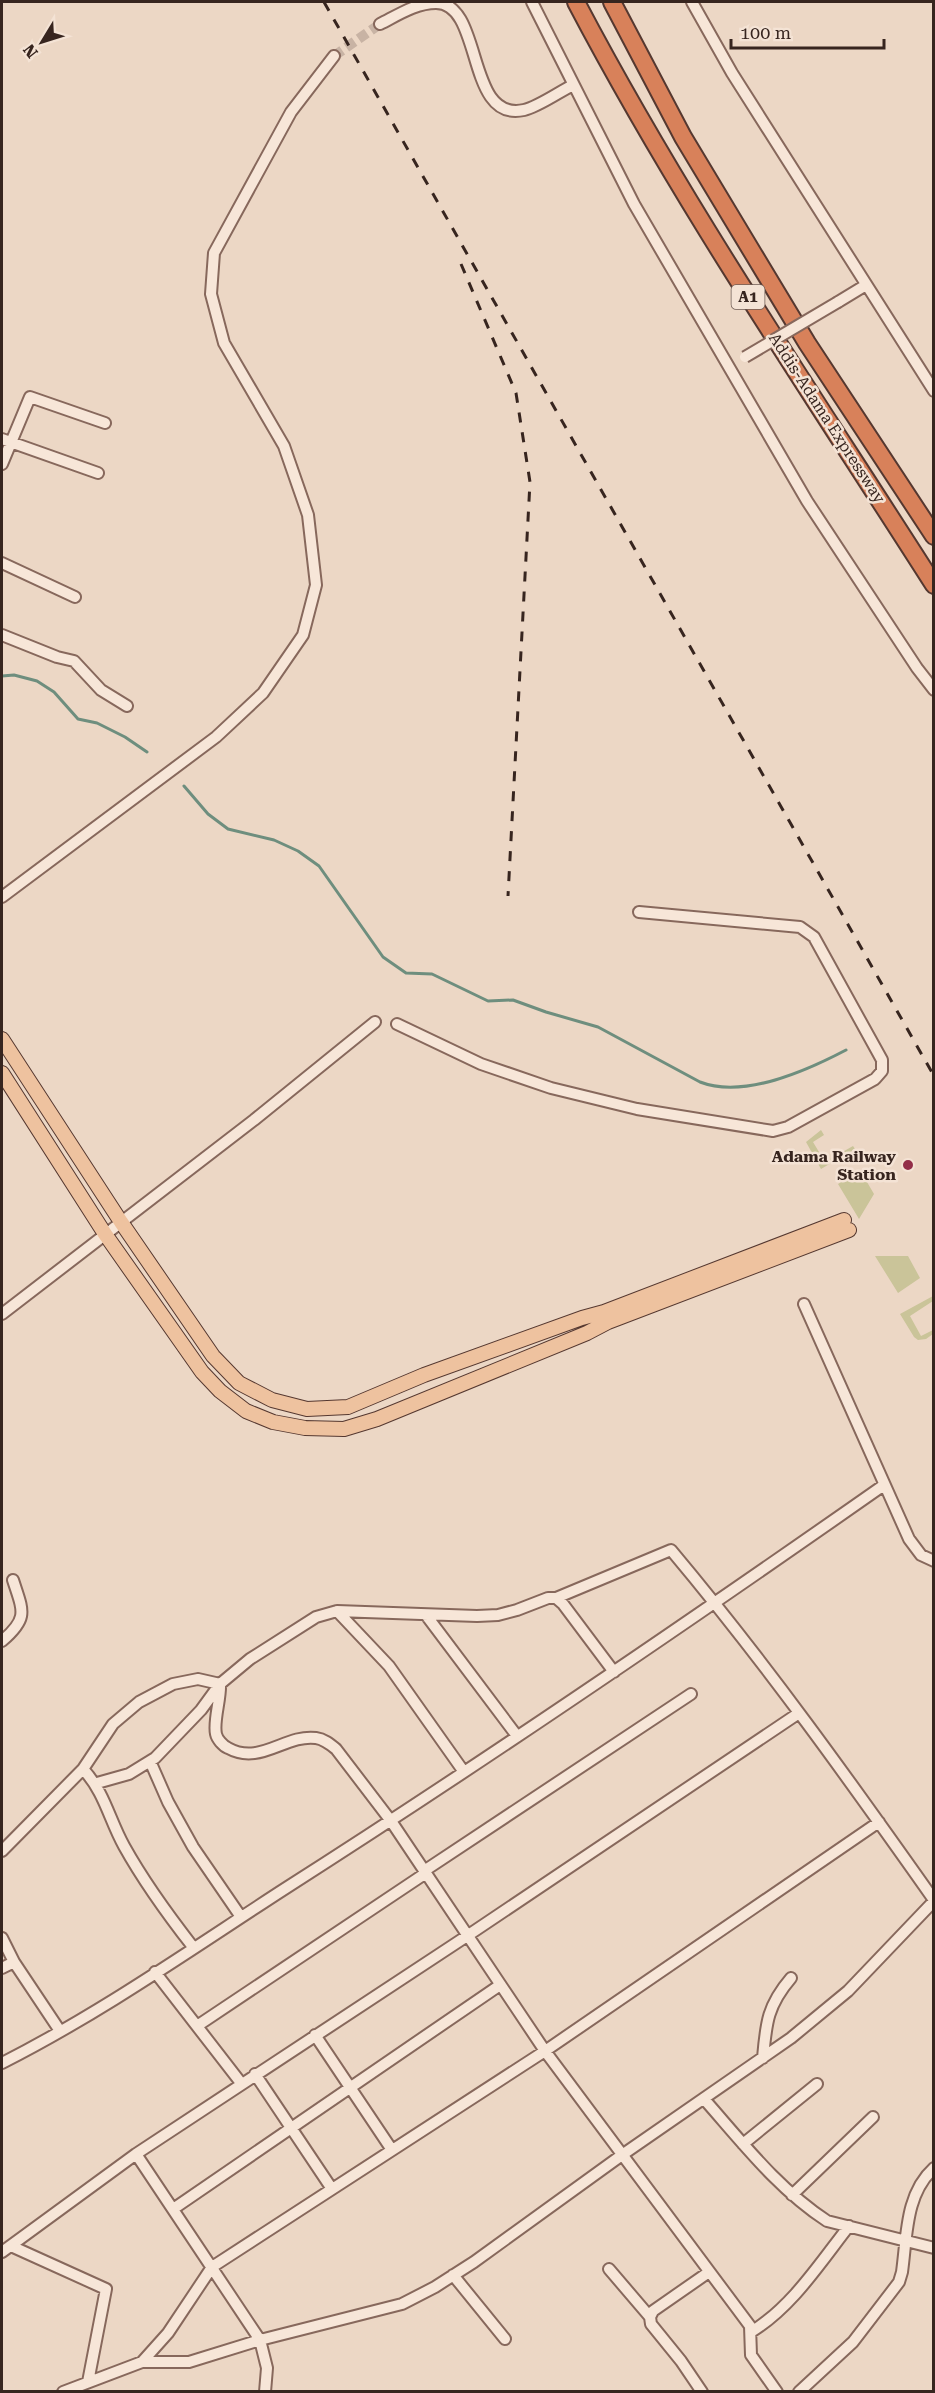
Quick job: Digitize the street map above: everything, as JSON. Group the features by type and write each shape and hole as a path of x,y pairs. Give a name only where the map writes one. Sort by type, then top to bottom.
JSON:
{"highway":[{"name":"Addis-Adama Expressway","path":"576,2 619,84 711,240 933,585"},
{"name":"Addis-Adama Expressway","path":"612,2 695,157 807,343 933,536"}],"main road":[{"path":"2,1039 121,1222 213,1356 240,1383 272,1400 307,1409 348,1407 424,1376 582,1318 846,1225 377,1419 344,1429 305,1428 273,1422 246,1411 220,1391 202,1372 105,1234 2,1073"}],"street":[{"path":"532,2 634,204 728,366 807,501 933,690"},
{"path":"692,2 732,73 933,391"},
{"path":"380,24 415,6 438,3 453,9 464,27 488,96 501,108 523,110 573,85"},
{"path":"2,897 203,747 263,693 303,635 316,585 308,514 284,446 224,343 211,294 214,253 291,112 334,56"},
{"path":"728,366 866,285"},
{"path":"2,464 6,441 30,397 105,423"},
{"path":"6,441 98,473"},
{"path":"2,563 75,597"},
{"path":"2,635 57,657 74,661 101,690 127,706"},
{"path":"397,1024 480,1064 551,1088 637,1109 773,1131 788,1126 875,1079 882,1071 882,1060 814,937 800,927 639,912"},
{"path":"2,1314 255,1120 375,1022"},
{"path":"804,1304 909,1539 921,1555 933,1561"},
{"path":"2,2063 60,2031 155,1972 391,1821 716,1603 884,1485"},
{"path":"63,2391 142,2362 189,2362 261,2340 402,2304 453,2275 818,2017 848,1991 933,1901 879,1822 799,1713 716,1603 671,1550 555,1598 548,1598 498,1615 337,1611 316,1617 250,1659 220,1684 187,1726 150,1761 129,1774 97,1784"},
{"path":"2,1641 21,1620 23,1609 13,1580"},
{"path":"555,1598 563,1604 614,1672"},
{"path":"337,1611 388,1666 464,1772"},
{"path":"426,1615 517,1736"},
{"path":"2,1851 83,1769 113,1724 139,1702 173,1684 198,1679 220,1684"},
{"path":"220,1684 221,1696 216,1734 224,1746 239,1754 268,1750 298,1739 317,1738 336,1749 391,1821 545,2051 750,2326 752,2355 777,2391"},
{"path":"197,2026 691,1694"},
{"path":"6,2249 136,2154 241,2083 467,1936 799,1713"},
{"path":"150,1761 168,1802 193,1847 241,1917"},
{"path":"83,1769 97,1784 124,1845 155,1897 193,1947"},
{"path":"142,2362 168,2333 212,2267 545,2051 879,1822"},
{"path":"2,1938 14,1962 60,2031"},
{"path":"2,1968 14,1962"},
{"path":"155,1972 241,2083"},
{"path":"763,2058 767,2017 781,1990 791,1978"},
{"path":"173,2209 500,1985"},
{"path":"315,2035 392,2150"},
{"path":"255,2074 332,2189"},
{"path":"743,2144 817,2084"},
{"path":"704,2099 792,2195 827,2221 933,2248"},
{"path":"792,2195 873,2117"},
{"path":"136,2154 261,2340 267,2368 265,2391"},
{"path":"799,2391 853,2342 892,2293 902,2272 909,2210 915,2194 933,2168"},
{"path":"751,2332 767,2322 788,2302 849,2226"},
{"path":"6,2249 105,2289 88,2382"},
{"path":"609,2269 650,2317 651,2324 702,2391"},
{"path":"650,2317 653,2311 710,2272"},
{"path":"453,2275 505,2339"}],"shaded area":[{"path":"821,1130 824,1135 813,1142 825,1162 853,1146 855,1149 821,1169 806,1142"},
{"path":"860,1170 874,1194 859,1219 838,1184"},
{"path":"875,1256 908,1256 920,1278 898,1293"},
{"path":"933,1296 933,1301 910,1316 921,1336 933,1330 933,1334 926,1339 918,1340 900,1314"}],"waterway":[{"path":"2,676 14,675 37,681 54,692 78,719 97,723 125,737 147,752"},
{"path":"184,786 208,814 228,829 274,840 298,851 319,866 383,957 406,973 432,974 488,1001 513,1000 598,1027 700,1082 717,1086 736,1087 774,1080 794,1074 846,1050"}],"tunnel":[{"path":"334,56 380,24"}],"railway":[{"path":"324,2 934,1076"},
{"path":"461,264 516,393 530,482 508,896"}],"place":[{"name":"Adama Railway Station","path":"908,1165"}]}
